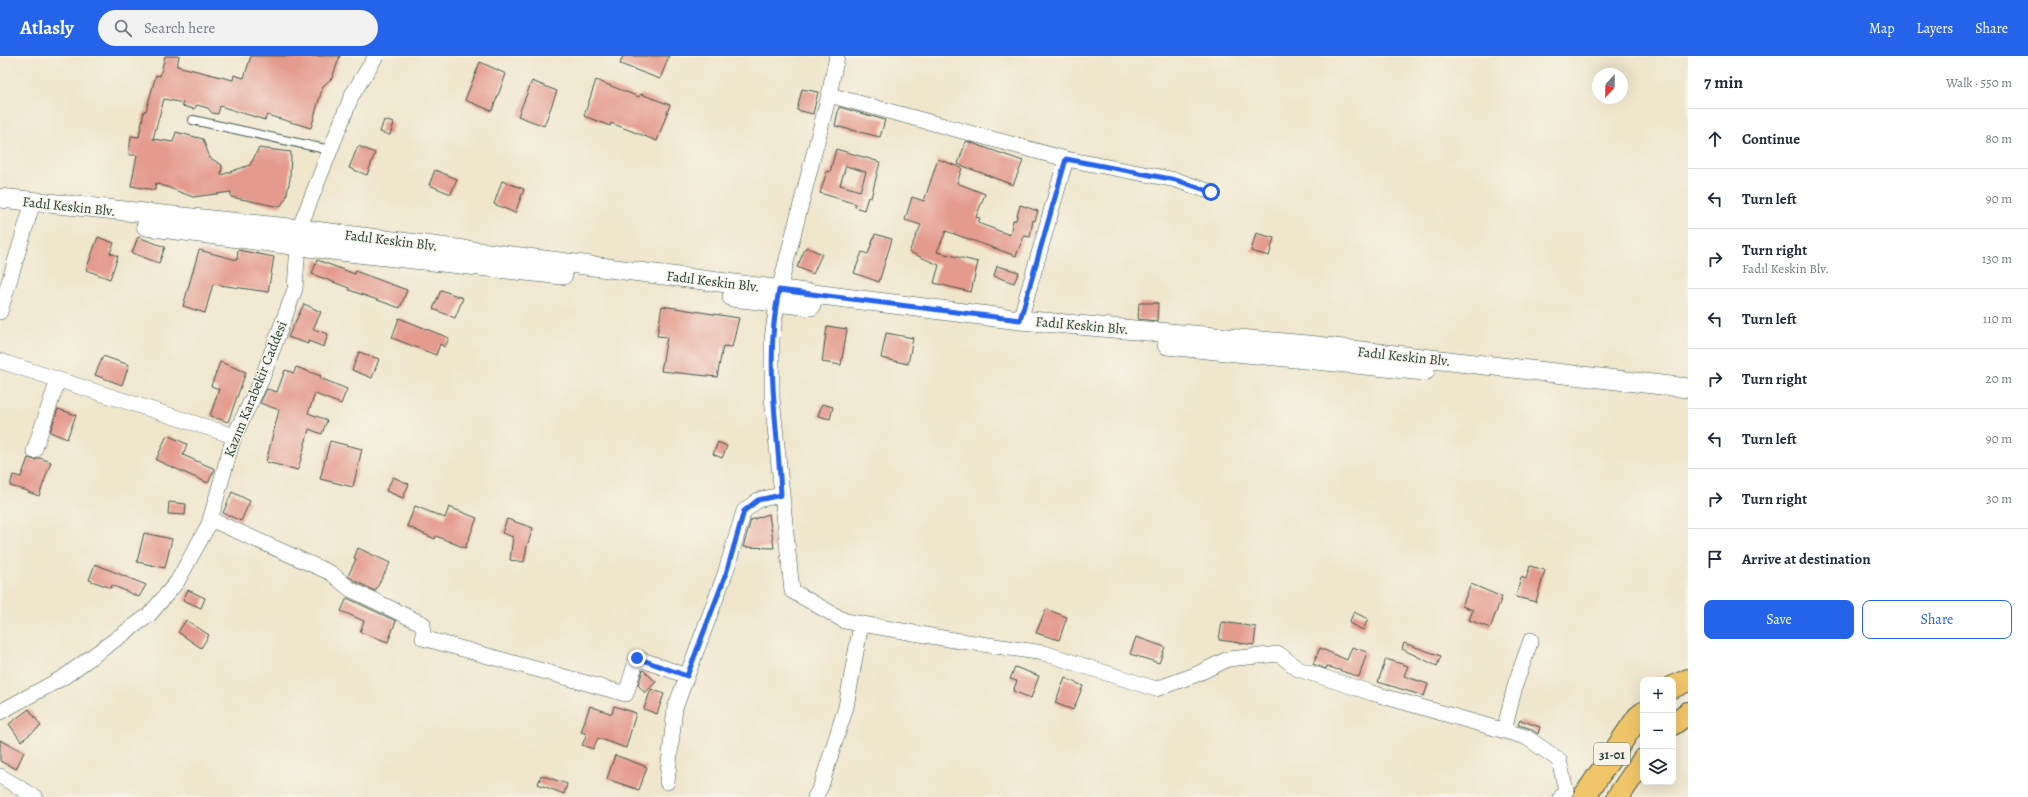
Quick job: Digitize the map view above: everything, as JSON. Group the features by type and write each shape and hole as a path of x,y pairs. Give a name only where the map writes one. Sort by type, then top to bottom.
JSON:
{"highway":[{"path":"1676,686 1688,680"},
{"path":"1676,722 1688,713"},
{"name":"31-01","path":"1584,797 1640,716"},
{"name":"31-01","path":"1618,797 1640,764"}],"street":[{"name":"Kazım Karabekir Caddesi","path":"0,712 64,677 149,615 177,582 210,519 234,436 260,381 295,289 298,237 330,150 352,95 376,56"},
{"path":"837,56 829,95 778,296 772,339 772,398 792,591 845,621 954,640 1044,653 1156,689 1228,659 1279,654 1298,669 1526,737 1559,760 1566,791 1561,797"},
{"path":"829,95 1066,159 1176,180 1211,192"},
{"path":"1020,320 1066,159"},
{"name":"Fadıl Keskin Blv.","path":"0,198 31,207"},
{"path":"0,312 31,207"},
{"name":"Fadıl Keskin Blv.","path":"0,208 31,207 298,237 1285,358 1656,391 1688,396"},
{"name":"Fadıl Keskin Blv.","path":"778,296 1020,320 1308,345 1688,388"},
{"path":"0,361 234,436"},
{"path":"34,452 58,380"},
{"path":"667,782 675,708 726,574 744,511 758,500 781,495"},
{"path":"210,519 331,573 350,589 423,624 423,638 626,694 637,658 687,676"},
{"path":"815,797 821,786 846,707 861,624"},
{"path":"1504,731 1516,682 1531,640"},
{"path":"0,776 35,797"}],"lane":[{"path":"193,120 330,150"}],"building":[{"path":"165,56 179,56 177,66 233,80 234,75 244,78 251,56 340,56 332,78 323,86 311,128 267,115 265,120 220,106 218,114 212,113 208,108 197,105 194,109 182,106 183,103 164,99 153,139 173,142 176,132 203,139 210,158 222,165 221,175 250,165 259,148 291,152 290,179 286,198 280,207 231,197 231,192 193,197 156,183 155,190 131,186 137,155 129,155 131,136 139,137 144,111 146,111 156,75 160,76"},
{"path":"623,56 669,56 660,79 620,64"},
{"path":"480,62 506,74 492,111 465,100"},
{"path":"596,80 639,97 641,94 670,105 657,141 611,123 610,126 584,116"},
{"path":"532,81 557,91 544,126 518,116"},
{"path":"802,89 818,92 813,114 797,110"},
{"path":"839,107 885,120 880,137 835,126"},
{"path":"384,120 394,123 390,135 380,132"},
{"path":"966,141 1023,161 1013,185 958,164"},
{"path":"358,146 375,153 367,175 349,168"},
{"path":"836,149 880,162 871,198 868,197 864,210 855,207 856,204 820,193 827,171 830,172","holes":["846,166 866,172 860,191 840,185"]},
{"path":"938,159 962,168 957,183 985,194 976,217 980,218 978,223 1010,235 1013,220 1016,220 1020,205 1038,211 1035,221 1033,220 1030,237 1024,236 1016,256 946,231 937,252 978,262 971,292 934,283 939,265 909,252 921,225 905,220 912,197 924,201"},
{"path":"435,170 457,179 451,194 429,185"},
{"path":"502,181 524,189 515,213 494,204"},
{"path":"1256,233 1274,238 1269,256 1251,251"},
{"path":"875,234 892,239 879,282 854,273 862,252 868,254"},
{"path":"98,237 114,243 110,253 118,256 110,279 86,270"},
{"path":"138,237 165,247 159,263 132,253"},
{"path":"806,247 822,254 813,274 797,267"},
{"path":"199,250 237,260 238,250 274,257 268,292 213,284 205,313 183,306"},
{"path":"317,260 355,274 355,271 407,290 400,308 349,290 349,288 312,274"},
{"path":"997,266 1019,272 1014,283 994,276"},
{"path":"441,290 463,298 455,318 433,309"},
{"path":"1139,303 1158,303 1157,321 1138,319"},
{"path":"304,304 321,312 313,329 328,334 324,347 308,341 308,344 288,337"},
{"path":"662,306 739,318 732,347 723,346 717,377 661,371 667,337 657,336"},
{"path":"399,318 449,338 445,347 440,344 436,355 392,338"},
{"path":"827,326 847,329 841,365 822,362"},
{"path":"886,333 913,338 908,364 881,358"},
{"path":"359,352 379,359 372,378 352,370"},
{"path":"103,356 129,365 122,385 95,375"},
{"path":"220,362 246,372 228,422 210,416 219,389 211,386"},
{"path":"296,367 321,376 320,378 347,389 341,404 315,394 308,413 327,420 322,434 309,429 298,470 266,462 279,410 260,403 267,389 277,392 285,370 294,373"},
{"path":"822,404 833,407 830,419 818,416"},
{"path":"58,409 76,415 67,439 50,432"},
{"path":"167,435 187,444 183,455 215,469 208,483 156,460"},
{"path":"330,441 362,449 353,487 320,479"},
{"path":"718,442 727,446 722,458 713,454"},
{"path":"28,458 35,460 40,458 51,462 39,496 10,486 13,475 21,477"},
{"path":"393,477 409,484 403,498 386,491"},
{"path":"232,492 250,501 241,521 223,513"},
{"path":"169,502 186,504 185,515 168,514"},
{"path":"415,506 445,518 449,507 477,518 465,548 436,536 435,539 407,526"},
{"path":"769,514 774,548 743,547 751,520"},
{"path":"507,519 533,528 524,562 510,560 513,537 502,533"},
{"path":"144,533 172,539 165,568 137,562"},
{"path":"358,548 390,563 375,591 348,576 356,559 354,558"},
{"path":"95,564 146,585 139,597 112,585 111,588 89,580"},
{"path":"1530,566 1545,570 1536,602 1516,597 1521,577 1526,579"},
{"path":"1471,584 1502,597 1490,628 1469,620 1473,610 1462,606"},
{"path":"188,590 205,598 201,608 183,600"},
{"path":"347,598 396,621 388,642 360,632 364,621 341,611"},
{"path":"1046,609 1067,617 1059,640 1036,633"},
{"path":"1354,612 1368,619 1363,630 1349,623"},
{"path":"186,620 209,635 201,648 178,632"},
{"path":"1222,622 1256,627 1254,645 1219,640"},
{"path":"1136,637 1165,647 1159,663 1130,654"},
{"path":"1404,643 1441,656 1437,666 1402,649"},
{"path":"1352,647 1367,652 1359,677 1327,666 1326,669 1313,664 1320,648 1347,660"},
{"path":"1386,659 1408,666 1404,676 1428,684 1424,696 1378,682"},
{"path":"1015,667 1039,676 1031,698 1013,691 1017,681 1010,679"},
{"path":"643,670 656,682 645,693 638,685"},
{"path":"1065,678 1083,686 1073,710 1055,703"},
{"path":"651,689 664,694 657,714 644,709"},
{"path":"590,706 612,714 614,706 636,713 626,748 598,738 593,749 582,745 587,734 581,732"},
{"path":"29,709 41,726 21,741 9,724"},
{"path":"1520,720 1540,727 1538,734 1529,728 1518,725"},
{"path":"0,740 24,752 16,769 0,761"},
{"path":"615,755 647,767 639,790 607,779"},
{"path":"541,775 567,784 564,794 538,784"}],"route":[{"path":"637,658 687,676 726,574 744,511 758,500 781,495 772,398 772,339 779,290 1020,320 1066,159 1176,180 1211,192"}]}
